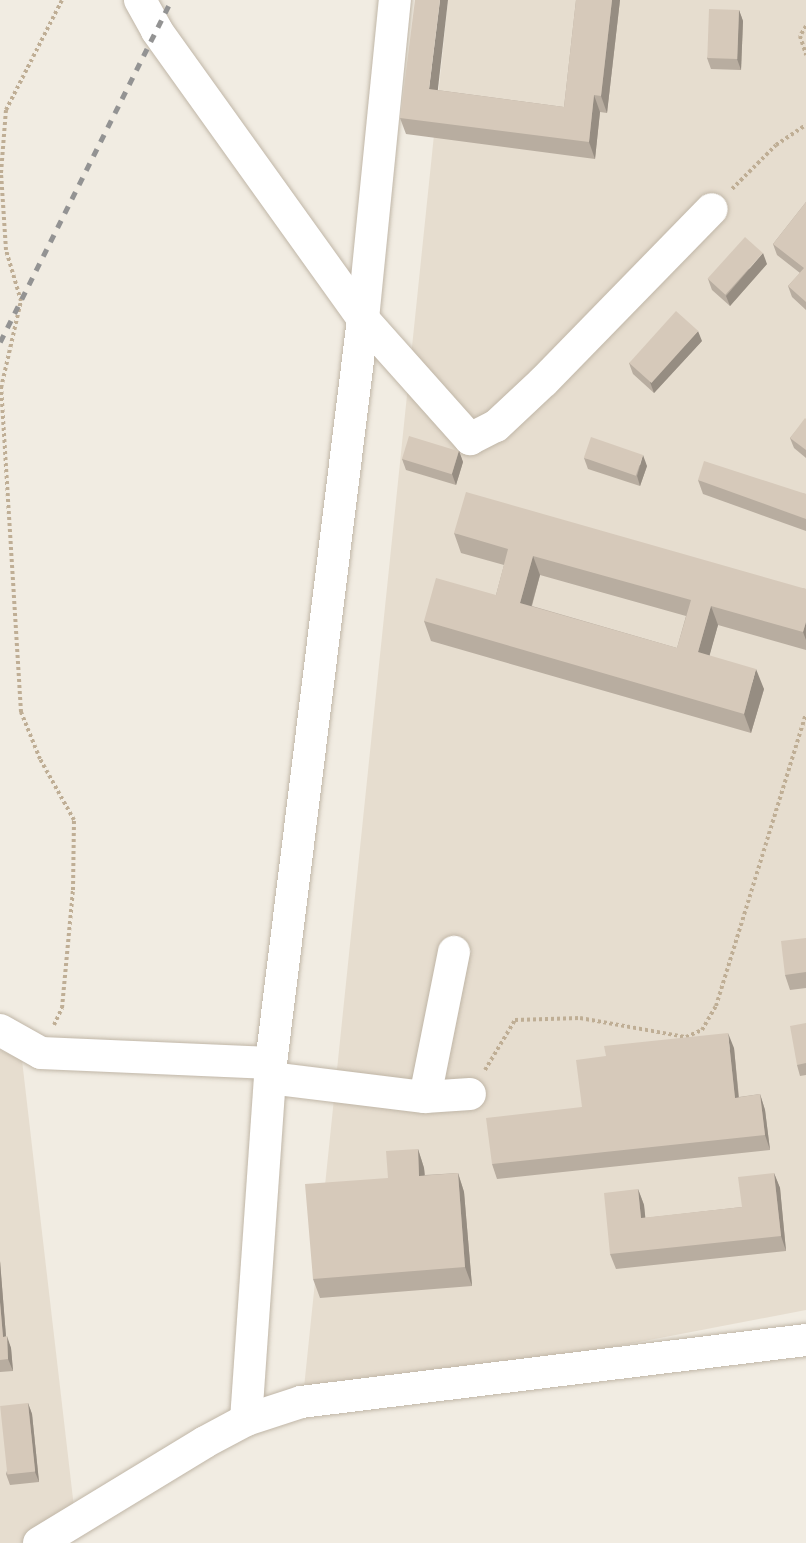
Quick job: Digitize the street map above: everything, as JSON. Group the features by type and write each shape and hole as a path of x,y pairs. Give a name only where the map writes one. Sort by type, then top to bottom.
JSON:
{"street":[{"path":"140,0 157,31 363,319 470,439 496,426 544,381 712,209"},
{"path":"246,1420 270,1071 363,319 394,0"},
{"path":"425,1097 454,952"},
{"path":"0,1030 41,1053 270,1071 425,1097 470,1094"},
{"path":"39,1543 246,1420 301,1402 806,1340"}],"path":[{"path":"41,1053 62,1008 73,890 74,820 40,759 21,712 1,388 21,301 6,239 1,173 6,110 62,0"},
{"path":"806,26 800,36 806,55"},
{"path":"0,104 6,110"},
{"path":"712,209 776,145 806,125"},
{"path":"470,1094 515,1020 580,1018 686,1037 702,1030 716,1006 806,714"}],"shaded area":[{"path":"448,0 806,0 806,1310 302,1407"},
{"path":"0,1050 22,1060 75,1516 21,1543 0,1543"}],"building":[{"path":"415,0 440,0 429,89 564,107 576,0 612,0 601,96 594,95 589,142 400,118"},
{"path":"709,9 739,10 737,59 707,58"},
{"path":"806,202 806,302 788,286 804,268 773,244"},
{"path":"745,237 763,253 725,295 708,279"},
{"path":"676,311 698,331 651,383 629,363"},
{"path":"806,419 806,450 790,438"},
{"path":"409,436 459,451 452,474 402,459"},
{"path":"591,437 643,455 636,476 584,458"},
{"path":"704,461 806,494 806,519 698,480"},
{"path":"466,492 806,589 806,622 803,632 711,606 698,652 756,669 744,714 424,621 436,578 496,595 508,549 454,533","holes":["533,556 691,600 677,648 520,603"]},
{"path":"806,938 806,972 785,975 781,941"},
{"path":"806,1023 806,1063 797,1065 790,1026"},
{"path":"728,1033 735,1098 760,1094 765,1135 492,1164 486,1118 582,1107 576,1060 606,1056 604,1046"},
{"path":"418,1149 419,1176 458,1173 465,1267 313,1279 305,1184 388,1178 386,1151"},
{"path":"774,1173 781,1236 610,1254 604,1193 638,1189 641,1218 742,1207 738,1177"},
{"path":"0,1302 3,1337 7,1336 8,1359 0,1360"},
{"path":"28,1403 35,1472 7,1475 0,1406"}],"railway":[{"path":"0,342 171,0"}]}
